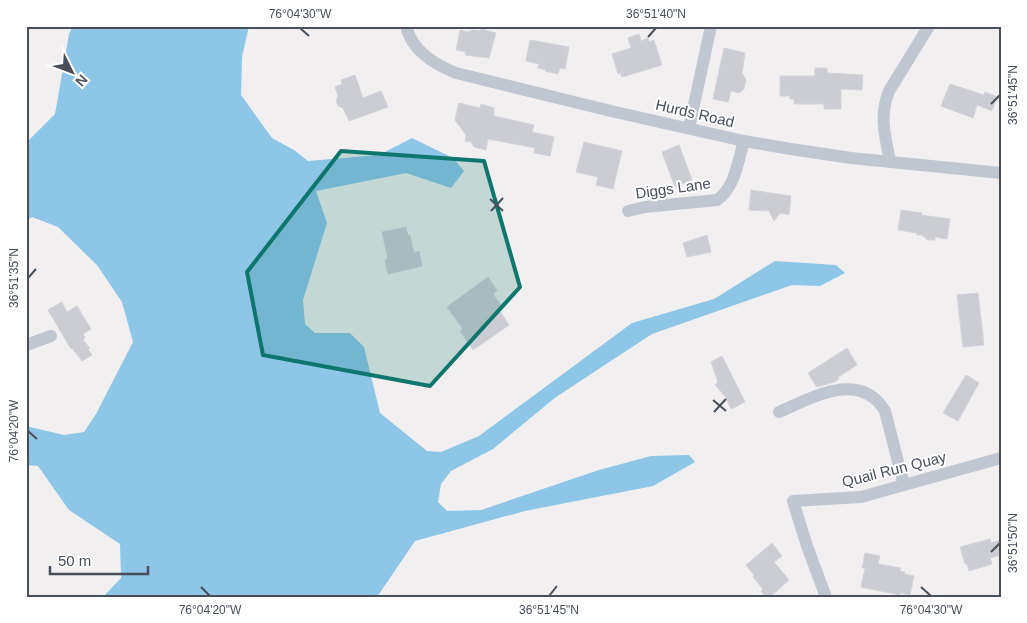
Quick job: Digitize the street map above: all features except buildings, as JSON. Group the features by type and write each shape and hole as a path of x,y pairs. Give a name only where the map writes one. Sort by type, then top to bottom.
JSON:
{"street":[{"name":"Hurds Road","path":"406,26 415,45 427,58 439,66 456,73 744,141 791,149 1001,173"},
{"path":"689,128 711,26"},
{"path":"890,161 884,130 883,114 885,101 889,91 929,26"},
{"name":"Diggs Lane","path":"628,211 645,207 717,200 729,188 744,141"},
{"path":"26,345 51,336"},
{"path":"779,412 835,390 864,391 872,395 880,402 885,411 904,485"},
{"name":"Quail Run Quay","path":"826,597 792,501 861,497 1001,458"}],"highlighted area":[{"path":"341,151 484,161 520,287 430,386 263,355 247,272"}],"water":[{"path":"73,26 249,26 242,57 241,95 272,138 294,150 308,161 379,155 412,138 453,158 464,171 451,188 406,173 316,191 327,223 303,300 305,324 315,333 350,333 364,347 380,413 427,451 441,452 479,436 632,323 714,299 775,261 836,265 845,273 820,286 792,285 652,334 556,397 493,449 451,471 441,484 438,502 447,511 481,510 599,470 651,456 689,455 695,462 653,486 525,511 415,541 377,597 103,597 121,578 120,544 69,510 38,466 26,465 26,426 64,435 84,432 96,414 133,342 122,302 97,265 58,227 32,217 26,221 26,143 55,114 69,34"}]}
